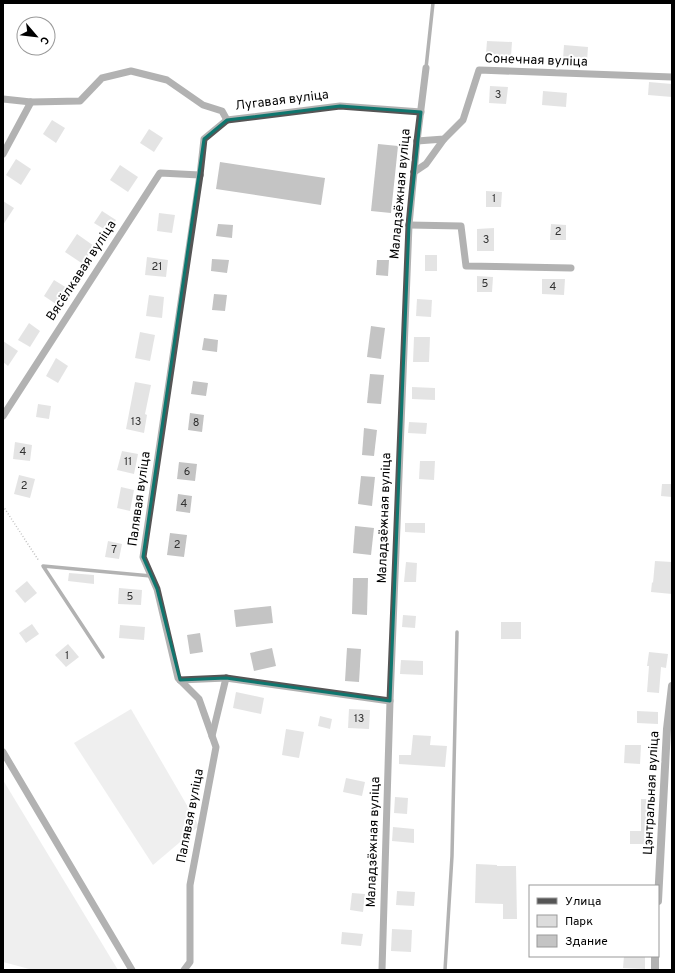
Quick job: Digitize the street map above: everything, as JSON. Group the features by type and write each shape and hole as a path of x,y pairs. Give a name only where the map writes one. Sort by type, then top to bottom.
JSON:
{"street":[{"name":"Маладзёжная вуліца","path":"382,970 390,701 409,225 426,68"},
{"name":"Сонечная вуліца","path":"414,172 426,164 444,139 463,120 479,70 672,77"},
{"name":"Лугавая вуліца","path":"3,99 32,102 80,101 102,78 131,71 168,80 203,105 222,111 227,120 340,106 421,112"},
{"path":"3,154 32,102"},
{"name":"Палявая вуліца","path":"184,970 190,962 190,885 216,747 199,699 178,678 157,588 143,557 200,175 204,139 227,120"},
{"path":"417,141 444,139"},
{"name":"Вясёлкавая вуліца","path":"3,416 160,173 200,175"},
{"path":"409,225 461,226 466,266 571,268"},
{"path":"212,736 226,678"},
{"path":"180,680 226,678 390,701"},
{"name":"Цэнтральная вуліца","path":"659,885 667,729 672,686"},
{"path":"3,752 132,970"},
{"path":"655,957 655,970"}],"lane":[{"path":"426,68 433,3"},
{"path":"43,566 152,576"},
{"path":"43,566 103,658"},
{"path":"445,970 452,856 457,632"}],"path":[{"path":"3,506 43,566"}],"highlighted area":[{"path":"340,106 421,112 409,225 390,701 226,678 180,680 157,589 143,557 204,139 227,120"}],"green space":[{"path":"131,709 199,826 153,865 74,743"},
{"path":"3,780 118,970 33,970 3,962"}],"building":[{"path":"487,41 512,42 511,56 486,54"},
{"path":"564,45 588,47 587,61 563,59"},
{"path":"649,82 672,84 672,97 648,95"},
{"path":"490,86 508,87 506,104 489,103"},
{"path":"543,91 567,93 566,107 542,105"},
{"path":"52,120 65,128 56,143 43,134"},
{"path":"149,129 163,138 154,152 140,143"},
{"path":"378,144 398,146 391,213 371,211"},
{"path":"16,159 31,169 21,185 6,175"},
{"path":"220,162 325,178 321,205 216,189"},
{"path":"120,165 138,177 128,192 110,180"},
{"path":"486,191 502,192 501,207 486,207"},
{"path":"3,201 14,208 3,225"},
{"path":"102,211 116,220 109,232 94,223"},
{"path":"159,213 175,215 172,233 157,231"},
{"path":"218,224 233,225 232,238 216,236"},
{"path":"551,224 566,225 566,240 550,240"},
{"path":"494,228 494,251 477,251 477,229"},
{"path":"77,234 94,246 83,264 65,252"},
{"path":"425,255 437,255 437,271 425,271"},
{"path":"147,257 168,260 166,277 145,275"},
{"path":"212,259 229,260 227,273 211,271"},
{"path":"377,260 389,260 388,276 376,275"},
{"path":"477,276 493,277 492,292 477,292"},
{"path":"542,279 565,279 564,295 542,294"},
{"path":"54,280 67,288 56,304 44,296"},
{"path":"214,294 227,295 225,311 212,310"},
{"path":"149,295 164,297 162,318 146,316"},
{"path":"417,299 432,300 431,317 416,316"},
{"path":"29,323 40,331 30,347 18,340"},
{"path":"371,326 385,328 381,359 367,357"},
{"path":"140,332 155,335 150,361 135,358"},
{"path":"414,337 430,337 429,362 413,362"},
{"path":"204,338 218,340 217,352 202,350"},
{"path":"3,341 18,351 8,366 3,362"},
{"path":"56,358 68,366 58,383 46,376"},
{"path":"370,374 384,375 381,404 367,403"},
{"path":"193,381 208,383 206,396 191,394"},
{"path":"135,382 151,385 145,414 147,415 144,433 126,429"},
{"path":"412,387 435,388 435,400 412,399"},
{"path":"38,404 51,406 49,419 36,417"},
{"path":"190,413 204,415 202,432 188,430"},
{"path":"409,422 427,423 426,434 408,433"},
{"path":"364,428 377,430 374,456 362,455"},
{"path":"15,442 32,445 30,461 13,459"},
{"path":"122,451 138,454 134,474 117,470"},
{"path":"420,461 435,461 434,480 419,479"},
{"path":"179,462 197,464 195,481 177,479"},
{"path":"19,475 35,479 30,498 14,494"},
{"path":"361,476 375,477 372,506 358,504"},
{"path":"662,484 672,484 672,497 661,496"},
{"path":"121,487 134,490 130,511 117,508"},
{"path":"178,494 192,496 190,513 176,511"},
{"path":"405,523 425,523 425,533 405,532"},
{"path":"355,526 374,528 371,555 353,553"},
{"path":"170,533 187,535 184,557 167,555"},
{"path":"108,541 122,544 119,559 105,557"},
{"path":"655,561 672,562 672,594 651,592"},
{"path":"406,562 417,563 416,582 404,582"},
{"path":"69,573 94,575 94,584 68,581"},
{"path":"353,578 368,578 367,615 352,614"},
{"path":"27,581 37,593 25,603 15,591"},
{"path":"119,588 142,590 141,605 118,604"},
{"path":"271,606 273,623 236,627 234,610"},
{"path":"403,615 416,616 415,628 402,627"},
{"path":"501,622 521,622 521,639 501,639"},
{"path":"32,624 39,634 26,643 19,633"},
{"path":"120,625 145,627 144,640 119,638"},
{"path":"200,633 203,652 190,654 187,635"},
{"path":"68,644 79,657 66,667 55,655"},
{"path":"272,648 276,666 254,671 250,653"},
{"path":"347,648 361,649 359,682 345,681"},
{"path":"649,652 668,654 666,668 661,667 659,693 647,692 649,666 647,666"},
{"path":"401,660 423,661 423,675 400,674"},
{"path":"236,692 264,698 261,714 233,708"},
{"path":"349,709 370,710 369,729 348,728"},
{"path":"637,711 658,712 658,724 637,723"},
{"path":"320,716 332,719 330,729 318,726"},
{"path":"286,729 304,732 299,758 282,755"},
{"path":"413,735 431,736 430,745 447,746 445,767 399,764 399,755 411,755"},
{"path":"625,745 641,745 640,764 624,763"},
{"path":"346,778 365,782 362,796 343,792"},
{"path":"395,797 408,798 407,814 394,813"},
{"path":"641,799 654,799 652,844 630,844 630,831 641,831"},
{"path":"393,827 414,829 414,843 392,841"},
{"path":"476,864 516,866 517,919 503,919 503,904 475,903"},
{"path":"397,891 415,892 414,906 396,905"},
{"path":"352,893 365,894 363,912 350,910"},
{"path":"392,929 412,930 411,952 391,951"},
{"path":"342,932 363,934 361,946 341,944"},
{"path":"624,957 645,957 645,969 623,968"}]}
